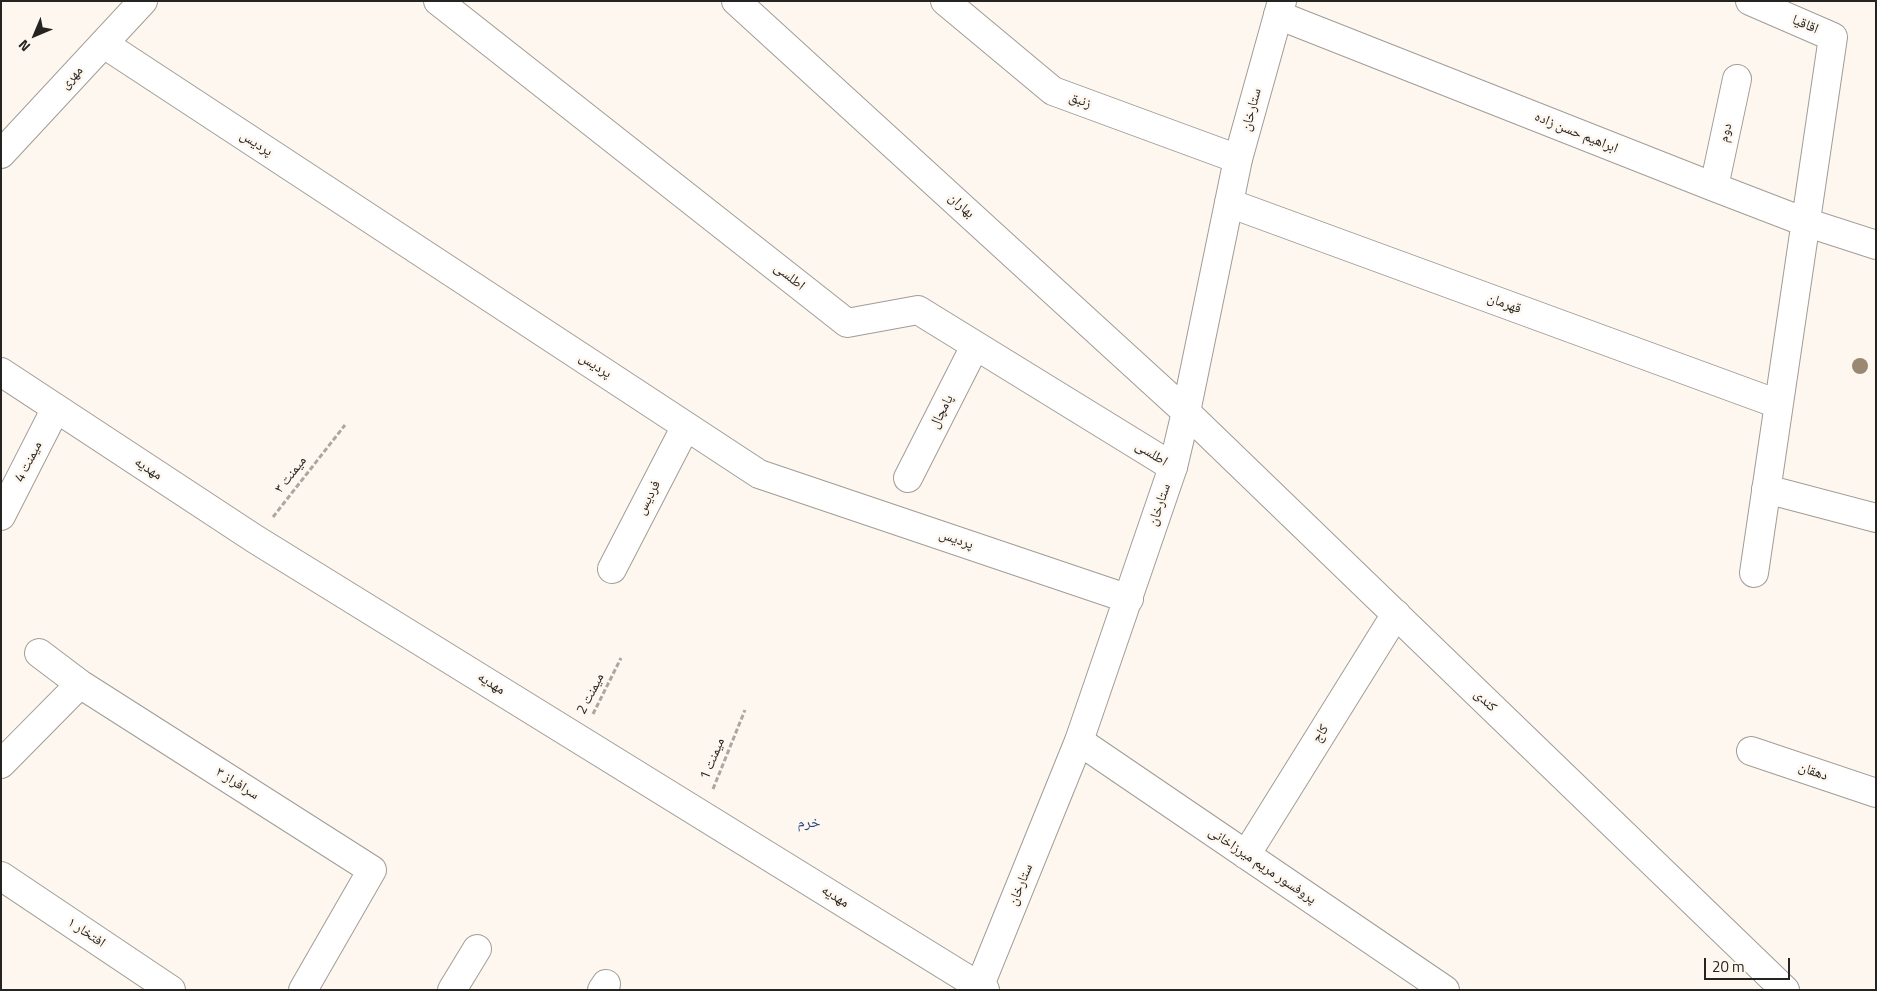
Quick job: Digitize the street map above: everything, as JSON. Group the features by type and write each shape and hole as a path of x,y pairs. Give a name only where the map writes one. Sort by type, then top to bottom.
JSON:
{"street":[{"name":"مهری","path":"1,154 143,1"},
{"name":"اطلسی","path":"438,1 847,323 918,310 1173,468"},
{"name":"بهاران","path":"736,1 1186,412"},
{"name":"زنبق","path":"945,1 1053,91 1238,159"},
{"name":"اقاقیا","path":"1750,1 1782,8 1833,37 1806,222"},
{"name":"ستارخان","path":"981,989 1079,741 1173,468 1238,159 1280,8"},
{"name":"ابراهیم حسن زاده","path":"1280,8 1714,187 1806,222 1876,245"},
{"name":"پردیس","path":"104,44 759,474 1129,599"},
{"name":"دوم","path":"1714,187 1737,79"},
{"name":"قهرمان","path":"1229,203 1778,404"},
{"path":"1754,573 1806,222"},
{"name":"پامچال","path":"908,478 975,346"},
{"name":"مهدیه","path":"1,372 255,539 981,989"},
{"name":"میمنت 4","path":"1,516 56,408"},
{"name":"کندی","path":"1186,412 1785,990"},
{"name":"فردیس","path":"612,570 686,426"},
{"path":"1766,489 1876,518"},
{"name":"کاج","path":"1246,854 1396,614"},
{"path":"1,764 80,684 39,652"},
{"name":"سرافراز ۳","path":"80,684 372,870 304,990"},
{"name":"پروفسور مریم میرزاخانی","path":"1079,741 1445,990"},
{"name":"دهقان","path":"1751,750 1876,793"},
{"name":"افتخار ۱","path":"1,876 171,990"},
{"path":"452,990 477,949"}],"path":[{"name":"میمنت ۳","path":"255,539 345,425"},
{"name":"میمنت 2","path":"581,740 622,658"},
{"name":"میمنت 1","path":"702,815 745,710"}],"district":[{"name":"خرم","path":"809,823"}]}
